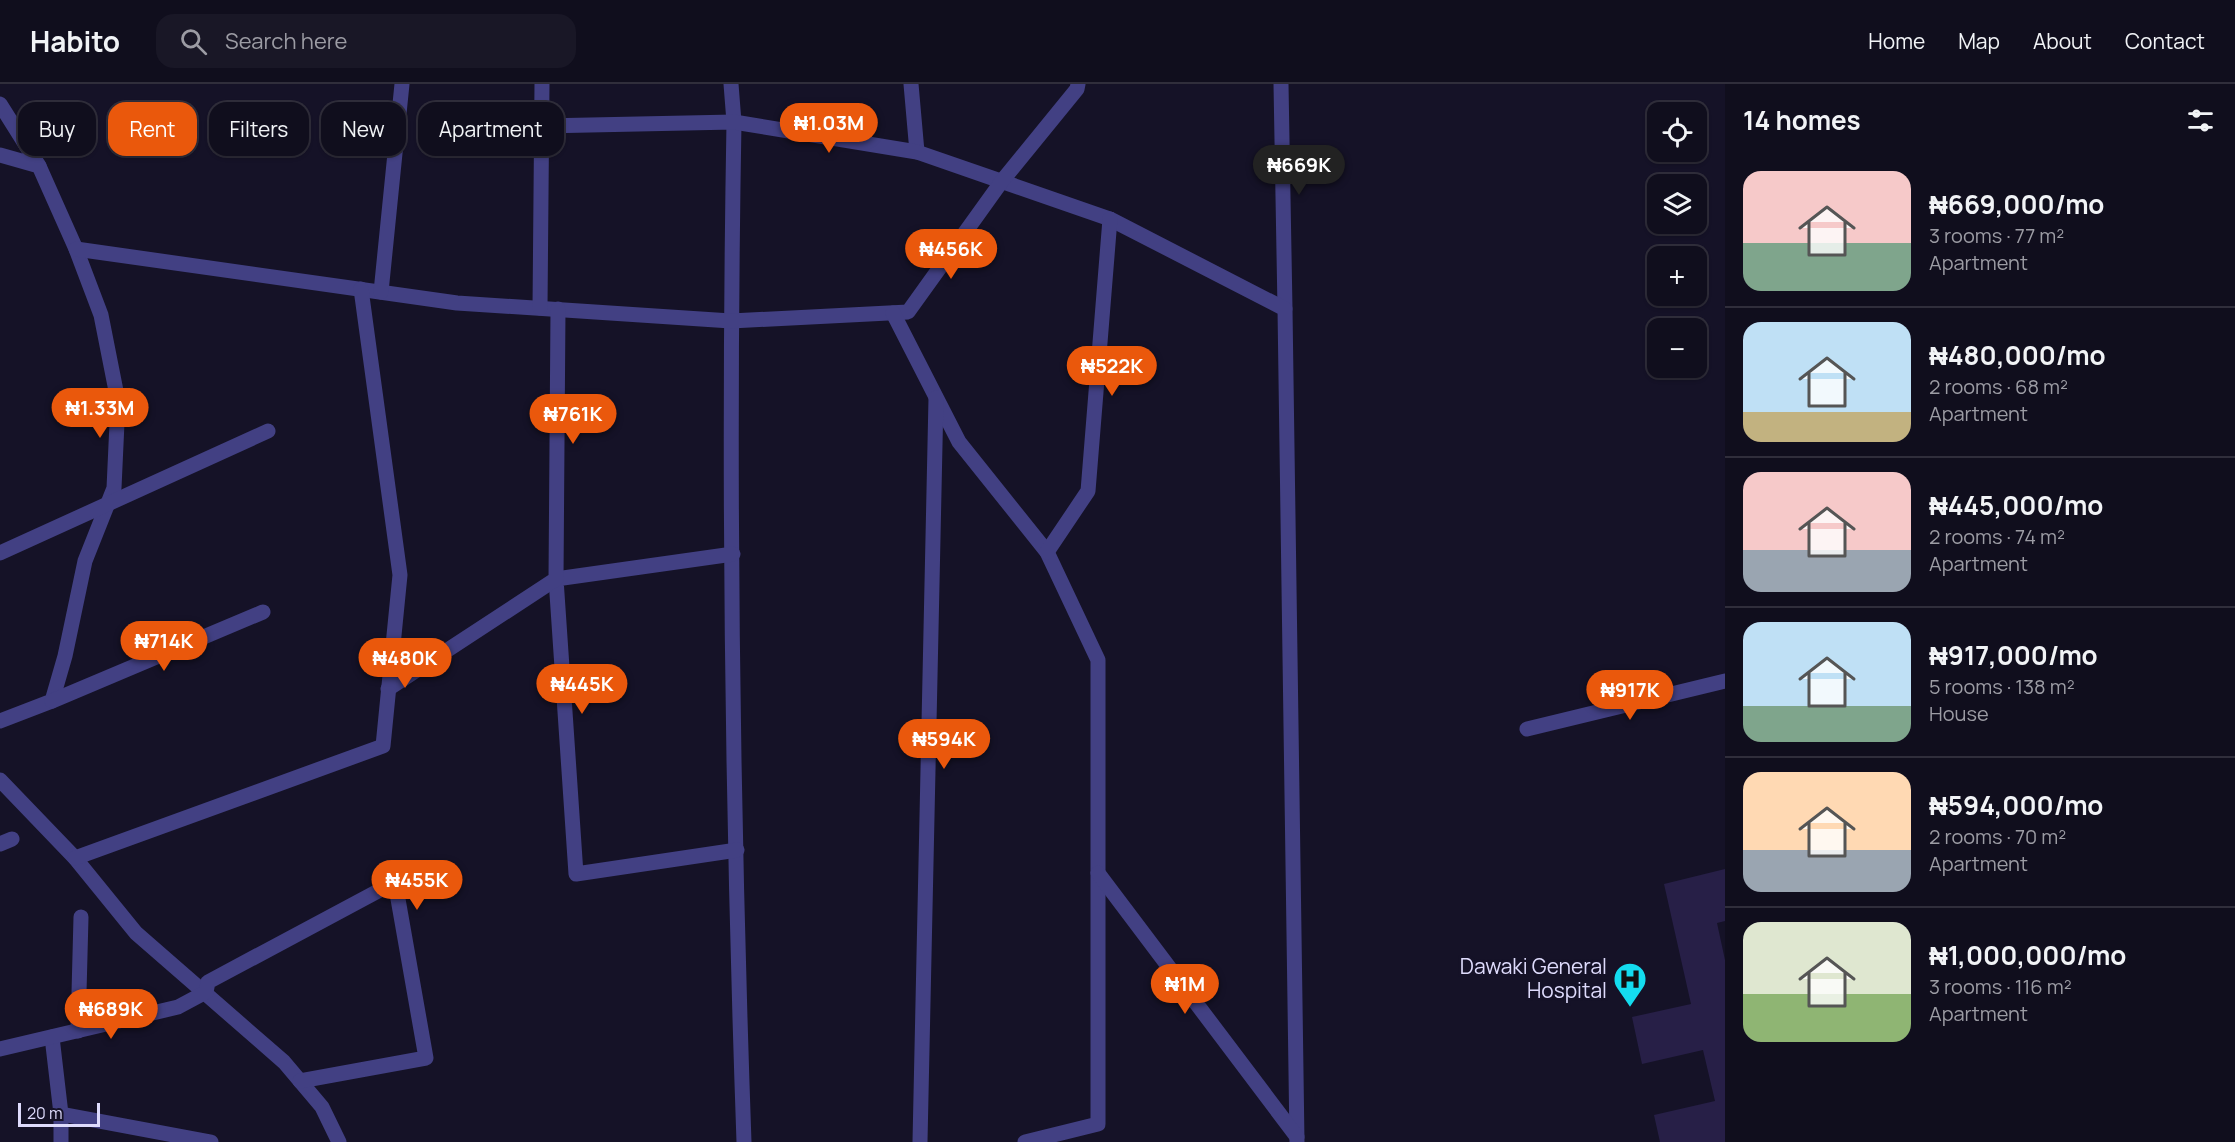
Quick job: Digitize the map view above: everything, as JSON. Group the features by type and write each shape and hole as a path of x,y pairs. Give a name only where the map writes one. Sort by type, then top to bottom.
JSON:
{"street":[{"path":"381,292 402,84"},
{"path":"542,84 542,102"},
{"path":"731,84 734,122 731,321 733,554 744,1142"},
{"path":"911,84 917,152"},
{"path":"1281,84 1297,1139"},
{"path":"76,249 457,303 731,321 908,312 1002,181 1080,86"},
{"path":"0,104 39,166 76,249 101,315 118,401 114,488 84,561 65,656 52,701"},
{"path":"564,126 734,122 917,152 1110,219 1285,309"},
{"path":"0,155 39,166"},
{"path":"540,309 542,156"},
{"path":"1047,552 1088,491 1110,219"},
{"path":"75,858 383,746 400,575 361,289"},
{"path":"558,309 556,579 576,874 737,850"},
{"path":"893,313 959,442 1047,552 1098,660 1098,1124 1025,1142"},
{"path":"920,1142 936,397"},
{"path":"0,553 268,431"},
{"path":"388,689 556,579 733,554"},
{"path":"0,721 263,612"},
{"path":"1527,729 1725,681"},
{"path":"0,780 75,858 136,933 284,1062 322,1107 339,1142"},
{"path":"1098,873 1297,1139"},
{"path":"206,992 208,982 395,882 426,1058 300,1081"},
{"path":"78,1031 81,917"},
{"path":"0,1049 178,1007 206,992"},
{"path":"51,1037 62,1114 61,1142"},
{"path":"62,1114 211,1142"}],"building":[{"path":"1725,869 1725,921 1717,923 1725,960 1725,1142 1660,1142 1654,1115 1715,1101 1703,1050 1642,1064 1632,1017 1691,1004 1664,884"}],"place":[{"name":"Dawaki General Hospital","path":"1630,1008"}]}
